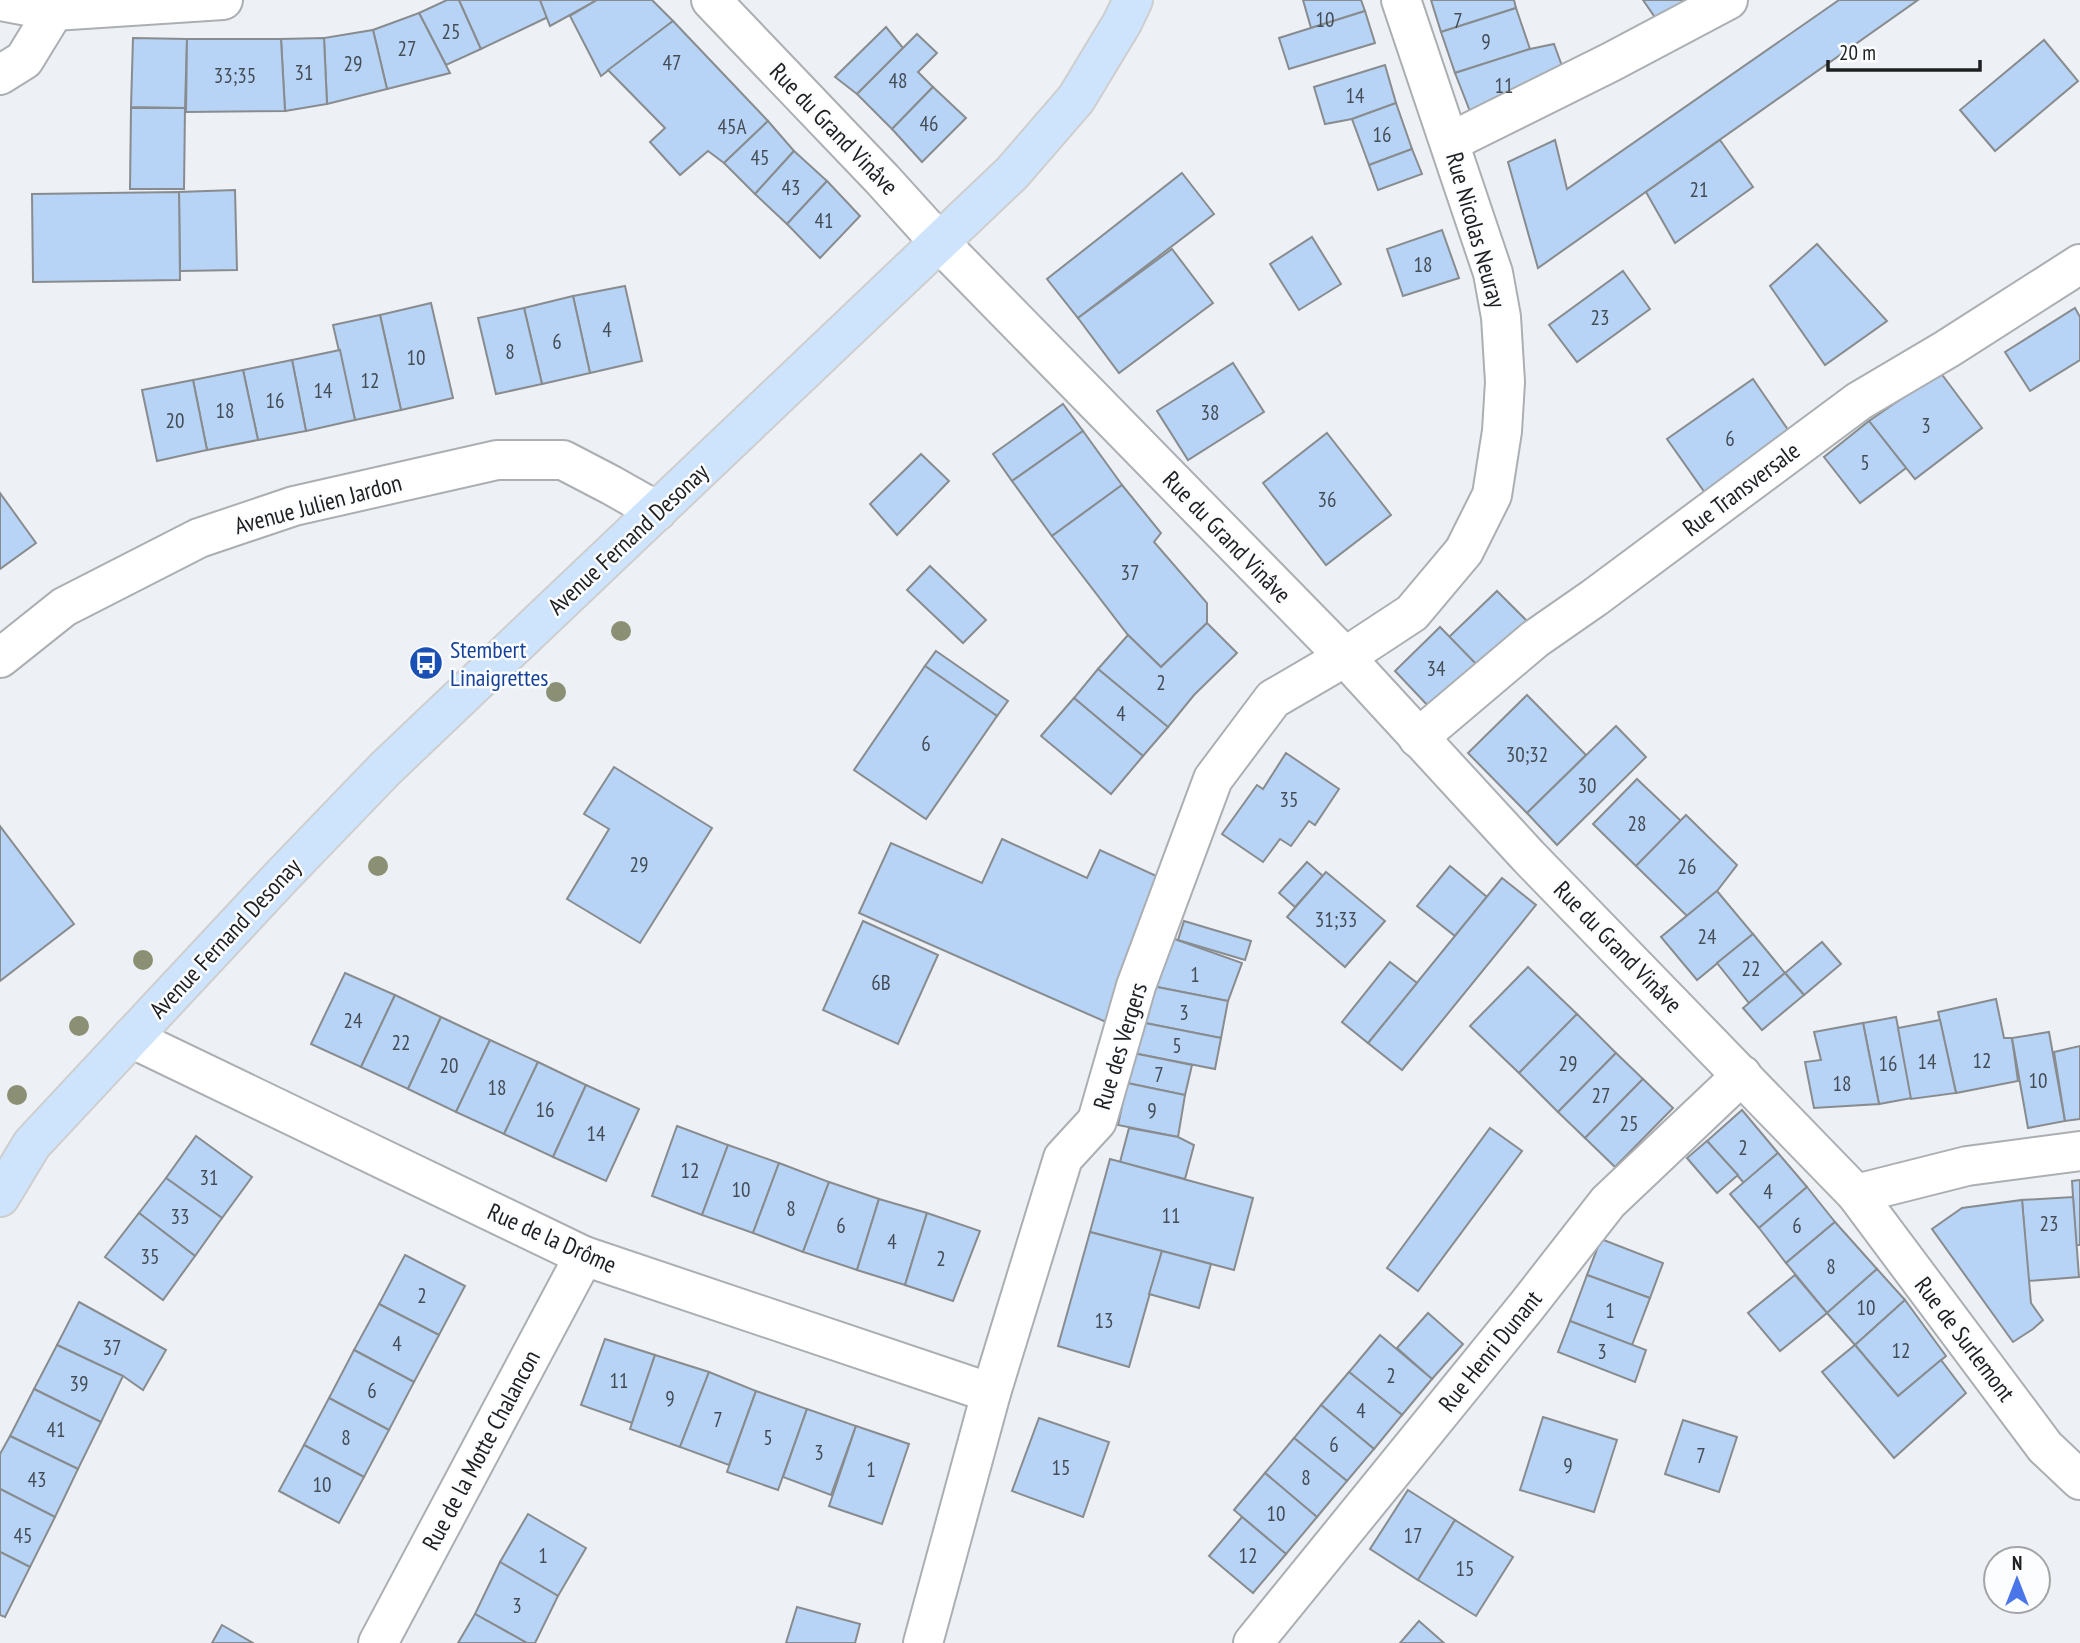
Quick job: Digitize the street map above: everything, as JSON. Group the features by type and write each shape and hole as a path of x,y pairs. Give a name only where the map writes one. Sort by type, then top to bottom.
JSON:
{"main road":[{"name":"Avenue Fernand Desonay","path":"0,1197 32,1144 272,886 386,768 1012,173 1076,99 1133,0"}],"street":[{"path":"0,1 54,11 223,0"},
{"name":"Rue du Grand Vinâve","path":"711,0 883,179 940,243 1345,657 1528,856 1856,1194"},
{"name":"Rue Nicolas Neuray","path":"1345,657 1412,613 1464,551 1492,495 1502,431 1505,383 1501,317 1493,273 1401,0"},
{"path":"1450,142 1728,0"},
{"path":"0,75 24,60 54,11"},
{"name":"Rue Transversale","path":"1418,738 1535,639 1859,401 1947,349 2080,264"},
{"name":"Avenue Julien Jardon","path":"0,658 64,607 199,538 294,506 497,460 563,460 657,512"},
{"name":"Rue des Vergers","path":"923,1643 991,1393 1063,1158 1097,1121 1136,986 1213,779 1273,699 1345,657"},
{"name":"Rue de la Drôme","path":"131,1038 583,1256 991,1393"},
{"name":"Rue Henri Dunant","path":"1253,1643 1608,1202 1742,1075"},
{"path":"1856,1194 1967,1166 2080,1151"},
{"name":"Rue de Surlemont","path":"1856,1194 2045,1447 2080,1480"},
{"name":"Rue de la Motte Chalancon","path":"378,1643 583,1256"}],"building":[{"path":"447,0 459,0 481,49 446,65 419,13"},
{"path":"459,0 540,0 547,15 546,18 481,49"},
{"path":"540,0 597,0 550,26"},
{"path":"597,0 652,0 673,21 601,76 570,16"},
{"path":"1303,0 1361,0 1365,11 1311,28"},
{"path":"1431,0 1514,0 1516,8 1441,32"},
{"path":"1643,0 1699,0 1661,26"},
{"path":"1839,0 1918,0 1538,268 1508,162 1555,140 1567,189"},
{"path":"1516,8 1530,49 1455,73 1441,32"},
{"path":"1365,11 1375,43 1289,69 1279,38"},
{"path":"419,13 450,73 387,89 373,30"},
{"path":"673,21 768,121 724,163 708,151 680,175 650,142 665,128 608,70"},
{"path":"886,27 903,48 857,94 835,77"},
{"path":"373,30 387,89 327,104 324,38"},
{"path":"917,34 937,53 918,72 933,87 892,129 857,94"},
{"path":"133,38 187,39 185,108 131,107"},
{"path":"324,38 327,104 285,111 281,39"},
{"path":"187,39 281,39 285,111 186,112"},
{"path":"2044,40 2078,81 1995,151 1960,110"},
{"path":"1554,44 1566,77 1473,119 1455,73"},
{"path":"1385,65 1396,103 1352,119 1325,124 1314,87"},
{"path":"933,87 966,118 922,162 892,129"},
{"path":"1396,103 1412,149 1369,165 1352,119"},
{"path":"131,108 185,108 184,189 130,189"},
{"path":"768,121 794,151 755,194 724,163"},
{"path":"1720,140 1753,187 1675,243 1646,192"},
{"path":"1412,149 1422,174 1378,190 1369,165"},
{"path":"794,151 827,181 787,224 755,194"},
{"path":"1182,173 1214,214 1078,318 1047,279"},
{"path":"827,181 860,216 820,258 787,224"},
{"path":"235,190 237,270 180,271 179,192"},
{"path":"179,192 180,280 33,282 32,194"},
{"path":"1442,230 1459,278 1403,296 1387,249"},
{"path":"1312,237 1341,284 1299,310 1270,264"},
{"path":"1817,244 1887,321 1825,365 1770,286"},
{"path":"1172,249 1213,303 1119,373 1078,318"},
{"path":"1623,271 1650,309 1577,362 1549,325"},
{"path":"625,286 642,361 590,373 573,296"},
{"path":"573,296 590,373 542,384 524,308"},
{"path":"431,303 453,398 401,410 380,315"},
{"path":"524,308 542,384 496,394 478,318"},
{"path":"2075,308 2080,317 2080,360 2030,391 2005,352"},
{"path":"380,315 401,410 355,420 333,325"},
{"path":"340,350 355,420 306,431 292,360"},
{"path":"292,360 306,431 258,440 243,370"},
{"path":"1233,363 1264,412 1188,460 1157,411"},
{"path":"243,370 258,440 207,450 193,380"},
{"path":"1940,372 1982,428 1915,479 1869,421"},
{"path":"1753,379 1793,437 1708,497 1667,439"},
{"path":"193,380 207,450 157,461 142,390"},
{"path":"1063,404 1083,431 1012,481 993,454"},
{"path":"1869,421 1906,468 1860,503 1824,457"},
{"path":"1083,431 1122,485 1052,536 1012,481"},
{"path":"1327,433 1391,515 1326,565 1263,483"},
{"path":"921,454 949,481 897,535 870,504"},
{"path":"1122,485 1161,533 1154,542 1207,603 1207,623 1161,667 1128,635 1052,536"},
{"path":"0,493 36,543 0,569"},
{"path":"930,566 986,620 963,643 907,590"},
{"path":"1497,591 1528,622 1480,668 1449,637"},
{"path":"1207,623 1237,653 1194,695 1168,727 1098,669 1128,635 1161,667"},
{"path":"1440,627 1478,666 1432,710 1395,671"},
{"path":"936,651 1008,701 997,716 925,666"},
{"path":"925,666 997,716 926,819 854,770"},
{"path":"1098,669 1168,727 1143,756 1074,698"},
{"path":"1527,695 1586,755 1527,813 1468,753"},
{"path":"1074,698 1143,756 1111,794 1041,736"},
{"path":"1616,726 1646,757 1557,845 1527,813"},
{"path":"1286,753 1339,789 1315,825 1309,821 1291,846 1280,839 1263,862 1222,834 1257,785 1263,789"},
{"path":"614,767 712,828 640,943 567,899 609,829 584,814"},
{"path":"1637,779 1681,821 1636,866 1593,824"},
{"path":"1686,815 1737,865 1717,891 1687,916 1636,866"},
{"path":"0,826 74,924 0,981"},
{"path":"1002,839 1087,878 1100,850 1165,880 1106,1022 859,913 891,843 982,883"},
{"path":"1307,862 1323,876 1295,907 1279,893"},
{"path":"1450,866 1487,897 1455,936 1417,906"},
{"path":"1326,872 1385,921 1345,967 1287,917"},
{"path":"1502,878 1536,905 1402,1070 1368,1043"},
{"path":"1717,891 1753,934 1697,980 1661,937"},
{"path":"863,921 938,955 898,1044 823,1010"},
{"path":"1184,921 1251,941 1245,960 1178,940"},
{"path":"1753,934 1785,973 1749,1003 1717,963"},
{"path":"1166,936 1242,963 1228,1001 1147,985"},
{"path":"1822,942 1841,964 1804,995 1785,973"},
{"path":"1390,962 1417,983 1368,1043 1342,1022"},
{"path":"1528,967 1577,1014 1519,1073 1470,1026"},
{"path":"345,973 395,995 361,1067 311,1044"},
{"path":"1785,973 1804,995 1762,1030 1743,1008"},
{"path":"1147,985 1228,1001 1221,1038 1140,1022"},
{"path":"395,995 441,1017 408,1089 361,1067"},
{"path":"1996,999 2004,1038 2012,1038 2018,1081 1956,1093 1938,1012"},
{"path":"1577,1014 1616,1053 1558,1112 1519,1073"},
{"path":"441,1017 490,1040 456,1112 408,1089"},
{"path":"1896,1017 1912,1098 1879,1104 1863,1023"},
{"path":"1940,1020 1956,1093 1911,1099 1898,1028"},
{"path":"1140,1022 1221,1038 1215,1069 1133,1053"},
{"path":"1863,1023 1879,1104 1814,1108 1805,1062 1821,1060 1814,1032"},
{"path":"2049,1032 2065,1121 2028,1128 2012,1038"},
{"path":"490,1040 538,1062 504,1134 456,1112"},
{"path":"2080,1046 2080,1119 2065,1121 2054,1052"},
{"path":"1133,1053 1192,1065 1185,1095 1127,1083"},
{"path":"1616,1053 1643,1079 1585,1138 1558,1112"},
{"path":"538,1062 586,1085 553,1157 504,1134"},
{"path":"1643,1079 1673,1108 1615,1167 1585,1138"},
{"path":"1127,1083 1185,1095 1178,1137 1118,1125"},
{"path":"586,1085 639,1109 606,1181 553,1157"},
{"path":"1742,1110 1778,1153 1744,1183 1707,1141"},
{"path":"677,1126 728,1145 702,1215 652,1196"},
{"path":"1129,1128 1178,1137 1194,1145 1185,1179 1120,1162"},
{"path":"1490,1128 1522,1151 1418,1291 1387,1268"},
{"path":"196,1136 252,1177 222,1218 166,1178"},
{"path":"1707,1141 1738,1175 1717,1193 1687,1158"},
{"path":"728,1145 779,1163 753,1233 702,1215"},
{"path":"1778,1153 1807,1187 1759,1228 1730,1194"},
{"path":"1110,1159 1253,1198 1234,1270 1090,1232"},
{"path":"779,1163 829,1182 803,1252 753,1233"},
{"path":"166,1178 222,1218 195,1256 139,1213"},
{"path":"2080,1180 2080,1245 2076,1245 2072,1181"},
{"path":"829,1182 879,1199 857,1270 803,1252"},
{"path":"1807,1187 1835,1222 1786,1263 1759,1228"},
{"path":"2073,1197 2079,1277 2028,1281 2022,1200"},
{"path":"879,1199 927,1213 905,1285 857,1270"},
{"path":"2022,1200 2031,1303 2043,1320 2013,1342 1932,1229 1962,1208"},
{"path":"139,1213 195,1256 163,1300 105,1257"},
{"path":"927,1213 980,1231 953,1301 905,1285"},
{"path":"1835,1222 1877,1269 1827,1313 1786,1263"},
{"path":"1090,1232 1162,1251 1129,1367 1058,1346"},
{"path":"1601,1239 1663,1263 1650,1298 1587,1275"},
{"path":"1162,1251 1211,1264 1199,1308 1149,1294"},
{"path":"405,1255 465,1286 439,1335 379,1304"},
{"path":"1877,1269 1905,1300 1855,1345 1827,1313"},
{"path":"1587,1275 1650,1298 1632,1345 1570,1321"},
{"path":"1795,1275 1827,1313 1780,1351 1748,1313"},
{"path":"1905,1300 1946,1356 1898,1396 1855,1345"},
{"path":"79,1302 166,1350 143,1390 123,1376 57,1345"},
{"path":"379,1304 439,1335 414,1382 354,1350"},
{"path":"1428,1313 1463,1344 1432,1379 1397,1348"},
{"path":"1570,1321 1646,1350 1635,1382 1558,1352"},
{"path":"1380,1335 1432,1379 1402,1415 1349,1372"},
{"path":"605,1339 655,1355 632,1423 581,1405"},
{"path":"57,1345 123,1376 101,1422 34,1389"},
{"path":"1855,1345 1898,1396 1941,1360 1966,1393 1894,1458 1822,1372"},
{"path":"354,1350 414,1382 389,1430 329,1398"},
{"path":"655,1355 709,1372 680,1447 630,1429"},
{"path":"709,1372 756,1391 729,1465 680,1447"},
{"path":"1349,1372 1402,1415 1374,1449 1321,1405"},
{"path":"34,1389 101,1422 78,1469 10,1436"},
{"path":"756,1391 807,1409 778,1490 727,1472"},
{"path":"329,1398 389,1430 364,1477 304,1445"},
{"path":"1321,1405 1374,1449 1347,1481 1294,1438"},
{"path":"807,1409 856,1426 831,1495 783,1477"},
{"path":"1543,1417 1617,1440 1594,1512 1520,1490"},
{"path":"1039,1418 1109,1442 1083,1517 1012,1491"},
{"path":"1683,1420 1737,1437 1719,1492 1665,1474"},
{"path":"856,1426 909,1444 882,1524 829,1506"},
{"path":"10,1436 78,1469 55,1517 0,1489 0,1454"},
{"path":"1294,1438 1347,1481 1317,1517 1265,1473"},
{"path":"304,1445 364,1477 339,1523 279,1491"},
{"path":"1265,1473 1317,1517 1286,1554 1234,1510"},
{"path":"0,1489 55,1517 30,1567 0,1552"},
{"path":"1408,1490 1455,1520 1418,1580 1370,1549"},
{"path":"528,1514 586,1548 558,1596 500,1562"},
{"path":"1242,1517 1286,1554 1253,1593 1209,1556"},
{"path":"1455,1520 1513,1557 1476,1616 1418,1580"},
{"path":"0,1552 30,1567 5,1617 0,1615"},
{"path":"500,1562 558,1596 535,1643 527,1643 475,1614"},
{"path":"797,1607 860,1624 855,1643 786,1643"},
{"path":"475,1614 527,1643 458,1643"},
{"path":"1419,1621 1444,1643 1400,1643"},
{"path":"222,1625 253,1643 212,1643"}],"place":[{"name":"Stembert Linaigrettes","path":"426,663"}]}
